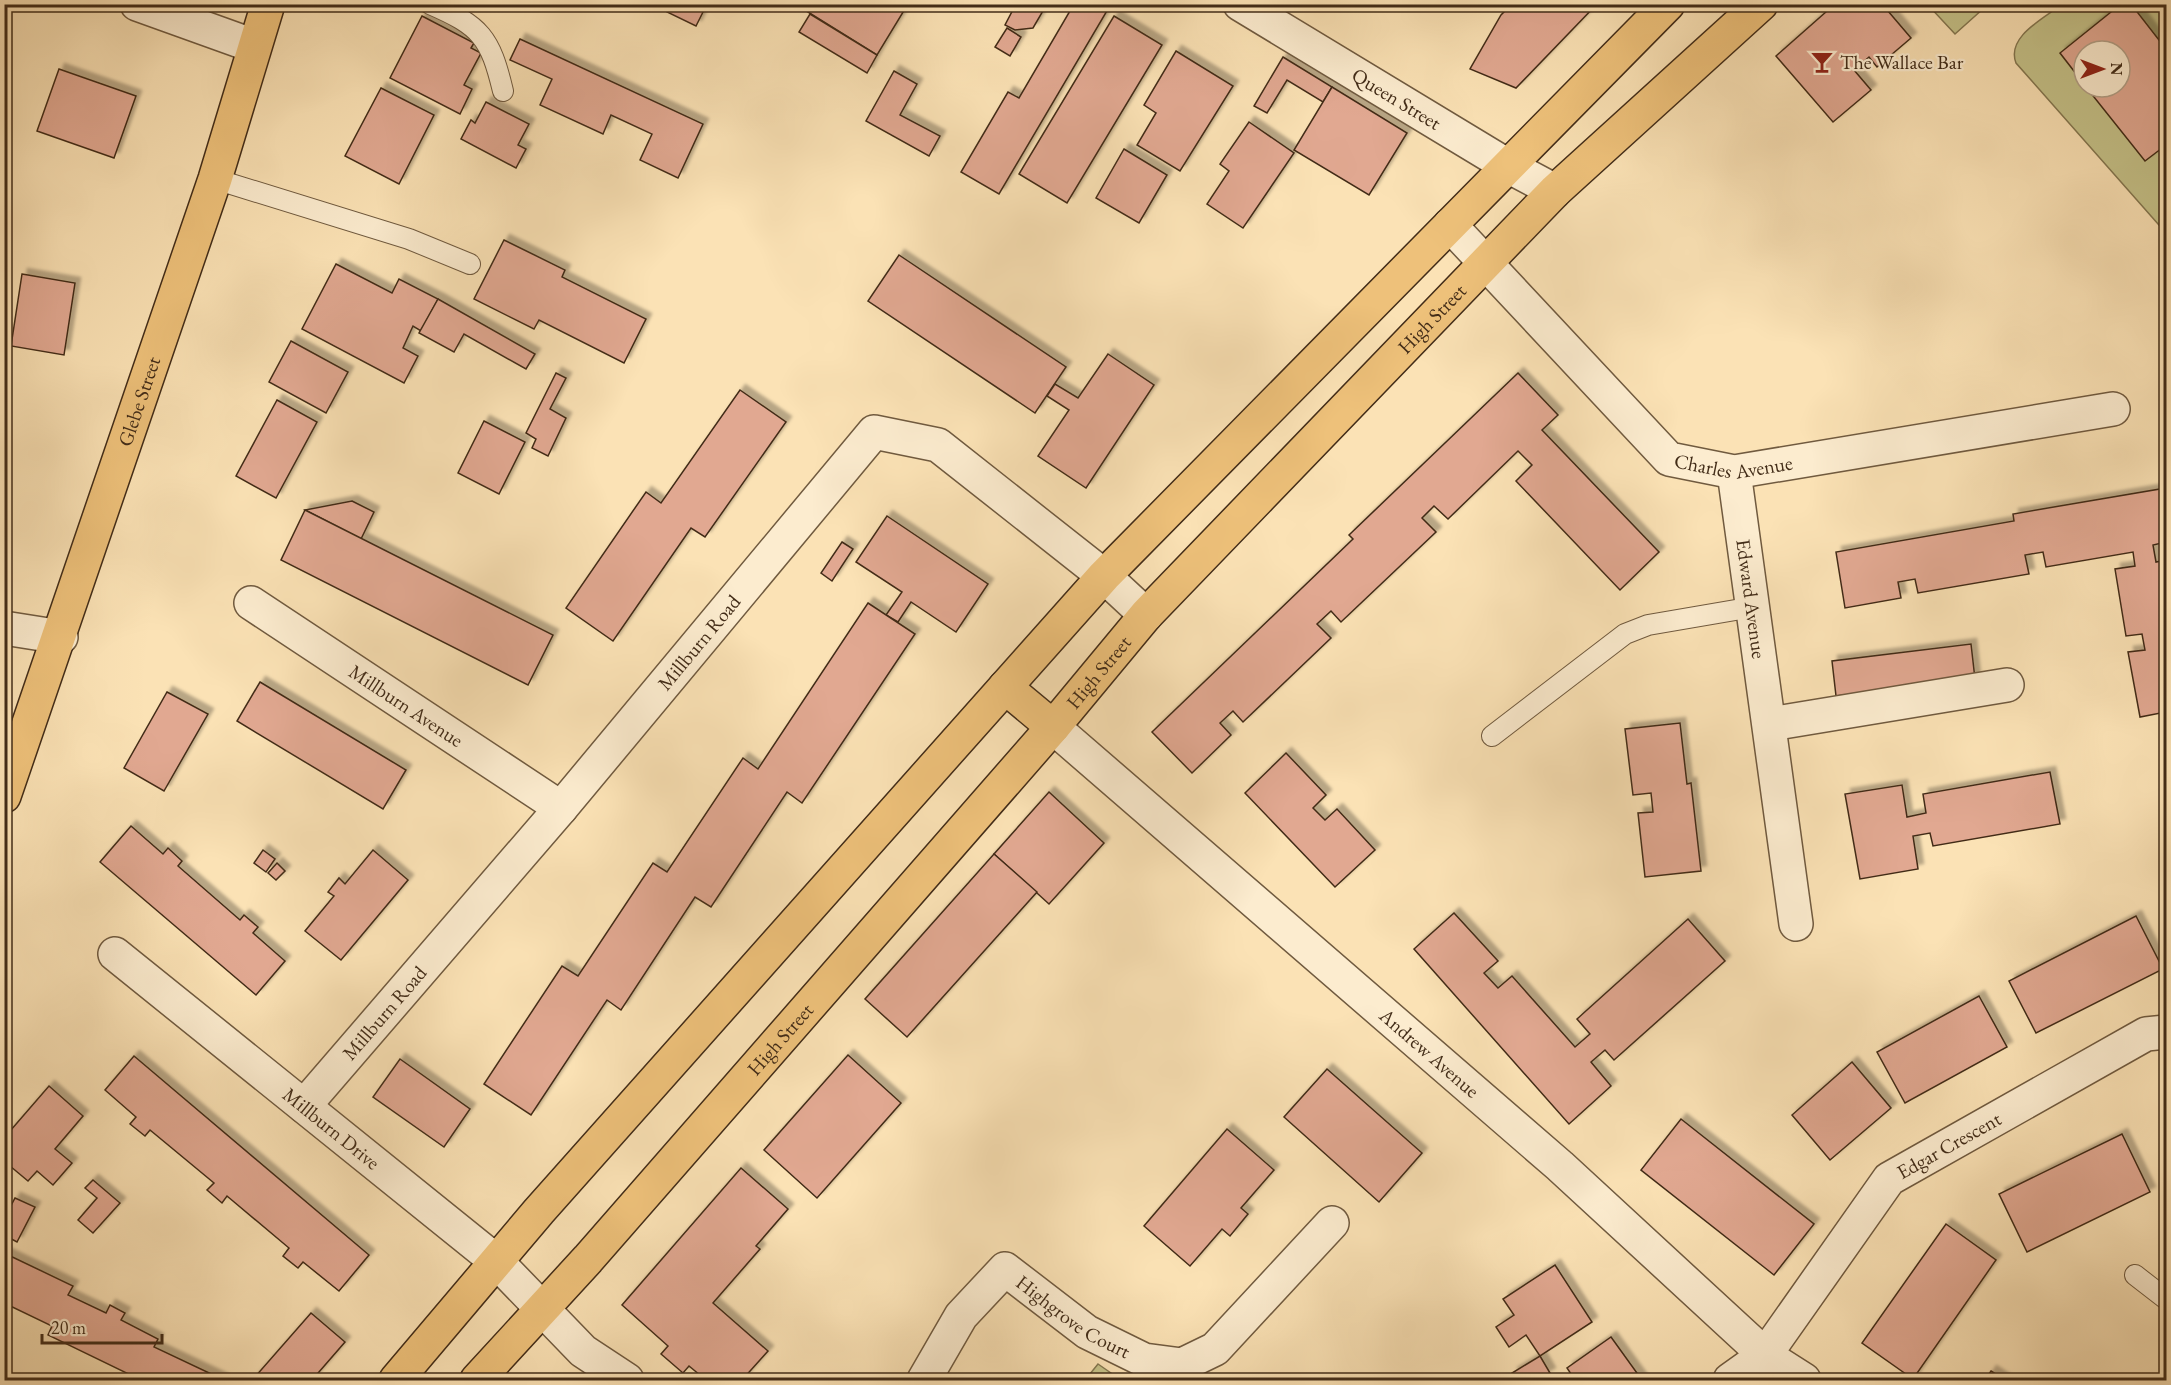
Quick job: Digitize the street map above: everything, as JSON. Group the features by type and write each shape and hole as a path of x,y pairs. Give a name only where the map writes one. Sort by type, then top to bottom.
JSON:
{"main road":[{"name":"Glebe Street","path":"4,796 61,637 215,179 268,4"},
{"path":"396,1380 496,1261 1104,576 1668,4"},
{"name":"High Street","path":"477,1380 588,1259 1053,727 1146,615 1554,191 1761,4"},
{"path":"1005,687 1053,727"}],"street":[{"path":"137,4 255,46"},
{"name":"Queen Street","path":"1240,4 1508,166 1554,191"},
{"name":"Charles Avenue","path":"1450,225 1669,459 1734,472 2113,409"},
{"name":"Millburn Road","path":"304,1106 561,808 874,432 938,445 1104,576 1146,615"},
{"name":"Edward Avenue","path":"1734,472 1796,924"},
{"name":"Millburn Avenue","path":"251,603 561,808"},
{"path":"4,628 61,637"},
{"path":"1770,724 2007,685"},
{"name":"Andrew Avenue","path":"1053,727 1560,1166 1765,1355 1804,1380"},
{"name":"Millburn Drive","path":"115,954 496,1261 583,1351 627,1380"},
{"name":"Edgar Crescent","path":"1730,1380 1765,1355 1889,1179 2146,1034 2166,1032"},
{"name":"Highgrove Court","path":"924,1380 961,1316 1005,1269 1087,1332 1144,1360 1182,1365 1215,1349 1332,1223"}],"lane":[{"path":"430,4 459,16 484,35 496,63 503,91"},
{"path":"215,179 409,239 470,264"},
{"path":"1492,736 1625,634 1648,625 1753,607"},
{"path":"2135,1275 2166,1299"}],"shaded area":[{"path":"1928,5 1981,5 1984,8 1955,34"},
{"path":"2061,5 2166,5 2166,233 2016,63 2014,54 2016,45 2036,23"},
{"path":"1098,1364 1121,1380 1085,1380"}],"building":[{"path":"671,4 707,4 696,26 667,12"},
{"path":"795,4 908,4 877,55"},
{"path":"1016,4 1047,4 1033,28 1015,30 1005,25"},
{"path":"1074,4 1111,4 999,194 961,172 1008,92 1019,98"},
{"path":"1512,4 1597,4 1516,88 1470,69 1501,15"},
{"name":"The Wallace Bar","path":"1835,4 1882,4 1911,38 1877,67 1869,57 1854,70 1871,90 1833,122 1776,56"},
{"path":"2121,4 2131,4 2166,49 2166,145 2145,161 2096,99 2132,99 2132,39 2077,39"},
{"path":"810,14 877,55 867,73 799,32"},
{"path":"422,16 474,43 471,48 481,53 464,85 472,89 460,114 390,78"},
{"path":"1114,16 1162,45 1067,203 1019,174"},
{"path":"1007,28 1021,37 1010,56 995,47"},
{"path":"520,39 703,124 678,178 640,160 652,134 611,115 603,134 540,105 552,79 510,60"},
{"path":"2072,43 2072,68 2060,53"},
{"path":"1176,51 1233,86 1180,171 1137,145 1156,113 1144,105"},
{"path":"1283,57 1332,87 1323,102 1287,80 1267,113 1254,106"},
{"path":"59,69 136,96 114,158 37,131"},
{"path":"894,71 917,84 900,115 940,136 929,156 866,121"},
{"path":"1332,87 1407,133 1369,195 1294,150"},
{"path":"381,88 434,115 399,184 345,156"},
{"path":"486,102 529,124 518,145 526,149 516,168 461,139 471,120 475,123"},
{"path":"1249,122 1294,153 1243,228 1207,204 1229,171 1220,164"},
{"path":"1124,149 1167,175 1139,223 1096,198"},
{"path":"504,240 565,270 562,277 646,319 624,363 539,320 534,329 474,299"},
{"path":"899,255 1066,367 1035,413 868,301"},
{"path":"336,264 392,293 399,279 438,299 421,331 413,326 403,348 418,356 404,383 302,329"},
{"path":"22,274 75,283 64,355 11,346"},
{"path":"438,299 535,354 526,369 464,334 454,352 419,333"},
{"path":"291,341 348,372 326,413 269,382"},
{"path":"1108,354 1154,385 1086,488 1038,456 1069,410 1047,396 1055,384 1078,398"},
{"path":"556,373 566,378 550,409 566,418 548,456 532,448 536,439 526,433"},
{"path":"1518,373 1558,415 1542,430 1659,552 1620,590 1516,481 1532,465 1518,451 1448,519 1434,506 1422,518 1436,532 1341,622 1331,611 1317,624 1331,638 1243,722 1233,711 1220,723 1231,735 1192,773 1152,732 1353,539 1349,535"},
{"path":"740,390 786,422 705,537 691,528 613,641 566,608 646,492 661,503"},
{"path":"277,400 317,422 276,498 236,476"},
{"path":"484,421 525,442 499,494 458,473"},
{"path":"2166,488 2166,542 2153,545 2156,562 2166,560 2166,712 2140,717 2128,652 2145,650 2142,634 2126,636 2115,569 2135,566 2133,552 2046,567 2043,552 2025,555 2029,574 1918,593 1915,579 1898,582 1901,598 1845,608 1836,552 2014,521 2013,514"},
{"path":"352,501 374,512 361,539 305,510"},
{"path":"305,510 553,635 528,685 281,560"},
{"path":"887,516 988,584 956,632 911,602 898,622 886,615 902,592 856,562"},
{"path":"842,542 853,549 832,581 821,573"},
{"path":"868,603 915,634 802,803 787,792 711,907 695,897 621,1010 607,1000 531,1115 484,1084 562,966 578,976 653,863 667,872 743,758 758,769"},
{"path":"1971,644 1975,679 1836,696 1832,661"},
{"path":"260,682 406,770 383,809 237,721"},
{"path":"167,692 208,714 164,791 124,768"},
{"path":"1680,723 1687,784 1691,783 1701,871 1645,877 1638,813 1653,812 1651,793 1633,795 1625,729"},
{"path":"1286,753 1326,795 1313,808 1325,820 1337,809 1375,850 1335,887 1245,793"},
{"path":"2050,772 2060,824 1933,846 1930,833 1913,836 1918,869 1860,879 1845,794 1902,785 1907,817 1926,813 1923,794"},
{"path":"1049,792 1104,843 1049,904 994,854"},
{"path":"131,826 163,854 168,848 182,861 178,866 240,920 244,915 258,927 253,933 285,961 256,995 100,862"},
{"path":"263,850 275,859 266,872 254,863"},
{"path":"373,850 408,880 341,960 305,931 334,896 328,892 339,878 345,884"},
{"path":"994,854 1037,892 907,1037 865,999"},
{"path":"277,863 285,871 276,880 268,873"},
{"path":"1454,913 1498,961 1484,973 1498,988 1512,976 1575,1047 1590,1034 1577,1019 1688,919 1725,961 1614,1060 1605,1050 1591,1062 1611,1086 1569,1124 1414,949"},
{"path":"2136,916 2163,969 2036,1033 2009,981"},
{"path":"1979,996 2007,1047 1905,1103 1877,1052"},
{"path":"848,1055 901,1103 817,1198 764,1150"},
{"path":"134,1056 369,1255 339,1291 303,1262 298,1268 283,1256 289,1248 227,1196 222,1203 207,1190 214,1183 150,1130 145,1136 130,1124 136,1117 105,1090"},
{"path":"400,1059 470,1109 444,1147 373,1097"},
{"path":"1852,1062 1891,1108 1830,1160 1792,1115"},
{"path":"1327,1069 1422,1153 1379,1202 1284,1117"},
{"path":"49,1086 83,1116 55,1149 72,1163 53,1185 37,1171 28,1181 4,1161 4,1138"},
{"path":"1681,1119 1814,1224 1774,1275 1641,1170"},
{"path":"1227,1129 1274,1170 1241,1208 1248,1214 1230,1236 1222,1229 1190,1266 1144,1226"},
{"path":"2122,1134 2150,1192 2027,1252 1999,1194"},
{"path":"741,1168 788,1209 756,1246 760,1249 713,1303 768,1351 742,1380 706,1380 689,1366 683,1373 661,1354 668,1346 622,1305"},
{"path":"93,1180 120,1203 93,1233 78,1220 97,1198 85,1188"},
{"path":"15,1198 35,1207 17,1242 4,1235 4,1219"},
{"path":"1946,1224 1996,1260 1913,1379 1862,1343"},
{"path":"4,1253 73,1286 68,1295 106,1313 110,1305 125,1313 121,1320 158,1339 154,1347 224,1380 136,1380 137,1378 48,1335 52,1326 4,1303"},
{"path":"1555,1265 1592,1322 1540,1356 1526,1335 1509,1347 1496,1327 1514,1315 1503,1299"},
{"path":"311,1313 345,1342 312,1380 257,1380 254,1378"},
{"path":"1611,1337 1642,1380 1575,1380 1567,1368"},
{"path":"1540,1356 1550,1373 1537,1380 1516,1380 1512,1373"},
{"path":"1991,1371 2005,1380 1985,1380"}],"place":[{"name":"The Wallace Bar","path":"1822,62"}]}
